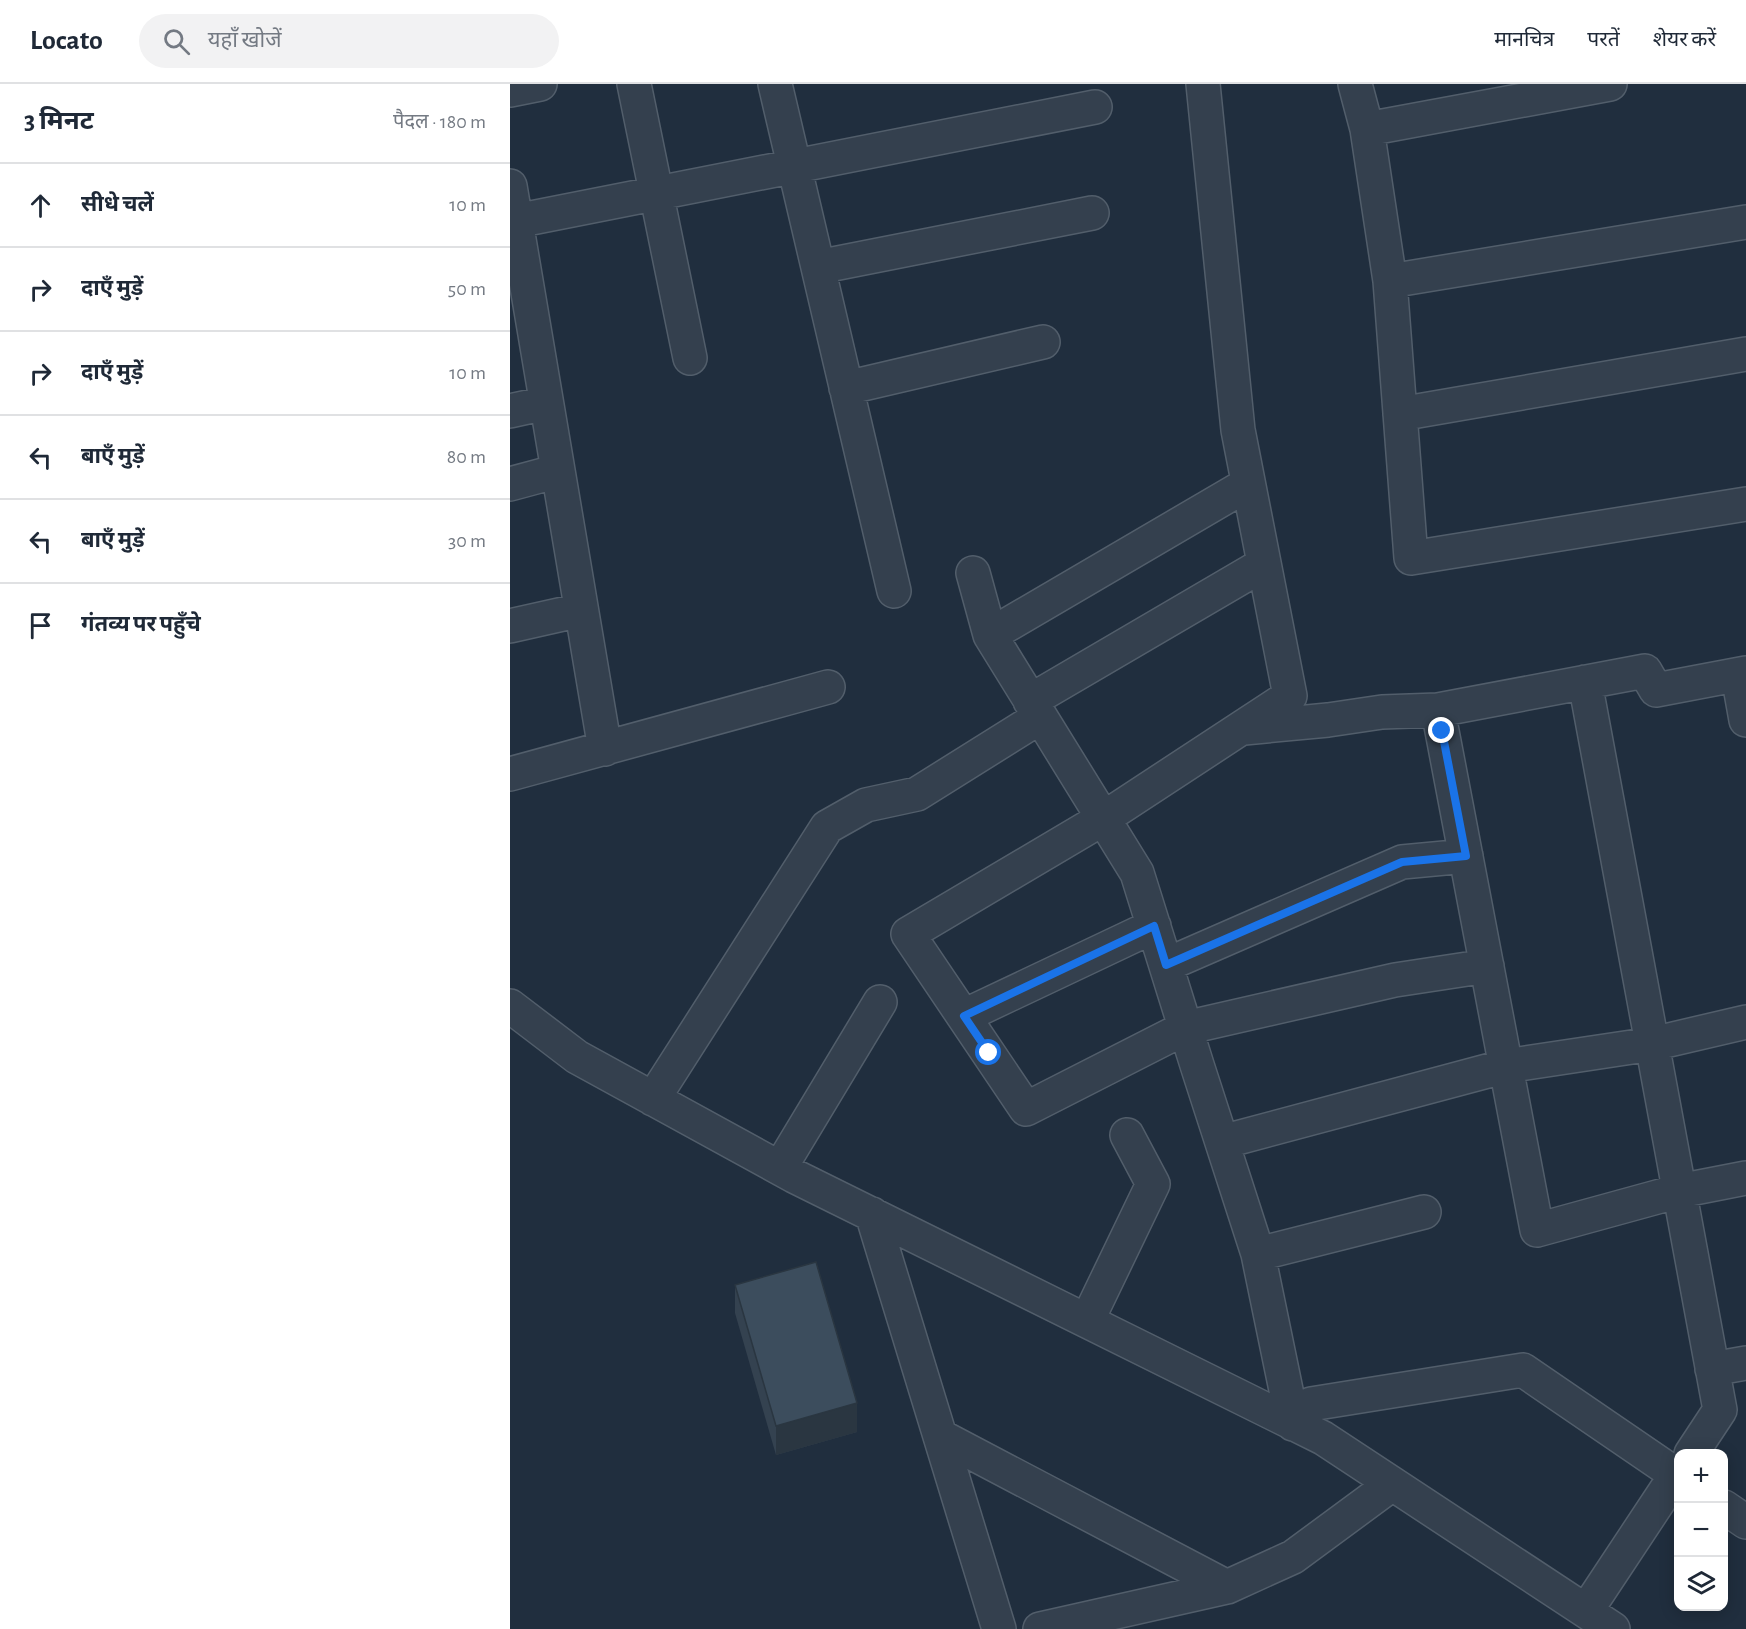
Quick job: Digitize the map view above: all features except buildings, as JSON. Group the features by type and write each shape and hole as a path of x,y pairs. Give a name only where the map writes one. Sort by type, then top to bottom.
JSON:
{"street":[{"path":"510,90 540,84"},
{"path":"634,84 690,358"},
{"path":"775,84 894,591"},
{"path":"1203,84 1238,430 1290,696 1104,818 908,934 1026,1109 1185,1028 1395,980 1486,966"},
{"path":"1355,84 1367,129 1390,281 1411,558 1746,504"},
{"path":"1367,129 1610,84"},
{"path":"516,221 1095,107"},
{"path":"510,186 516,221 518,282 546,403 605,749"},
{"path":"818,267 1092,213"},
{"path":"1390,281 1746,222"},
{"path":"846,388 1043,342"},
{"path":"1400,414 1746,354"},
{"path":"510,411 546,403"},
{"path":"510,484 558,471"},
{"path":"990,636 1248,484"},
{"path":"653,1099 827,827 866,805 917,794 1035,709 1264,564"},
{"path":"973,573 990,636 1137,873 1258,1254 1293,1424"},
{"path":"510,626 581,610"},
{"path":"1241,728 1328,720 1382,712 1438,710 1645,671 1656,690 1742,674 1746,720"},
{"path":"1585,682 1720,1410 1694,1449"},
{"path":"510,774 828,687"},
{"path":"1438,710 1537,1230 1679,1191 1746,1178"},
{"path":"1166,965 1402,862 1466,856"},
{"path":"964,1016 1154,926"},
{"path":"780,1168 880,1002"},
{"path":"510,1006 576,1057 780,1168 1323,1438 1613,1629"},
{"path":"1222,1142 1506,1066 1652,1044 1746,1022"},
{"path":"1088,1321 1153,1184 1127,1135"},
{"path":"1258,1254 1424,1212"},
{"path":"872,1214 999,1629"},
{"path":"1712,1369 1746,1362"},
{"path":"1293,1424 1311,1404 1523,1370 1674,1465"},
{"path":"940,1436 1227,1587"},
{"path":"1586,1611 1674,1479"},
{"path":"1040,1629 1227,1587 1293,1557 1392,1484"},
{"path":"1728,1510 1746,1522"}],"route":[{"path":"989,1053 964,1016 1154,926 1166,965 1402,862 1466,856 1442,731"}]}
